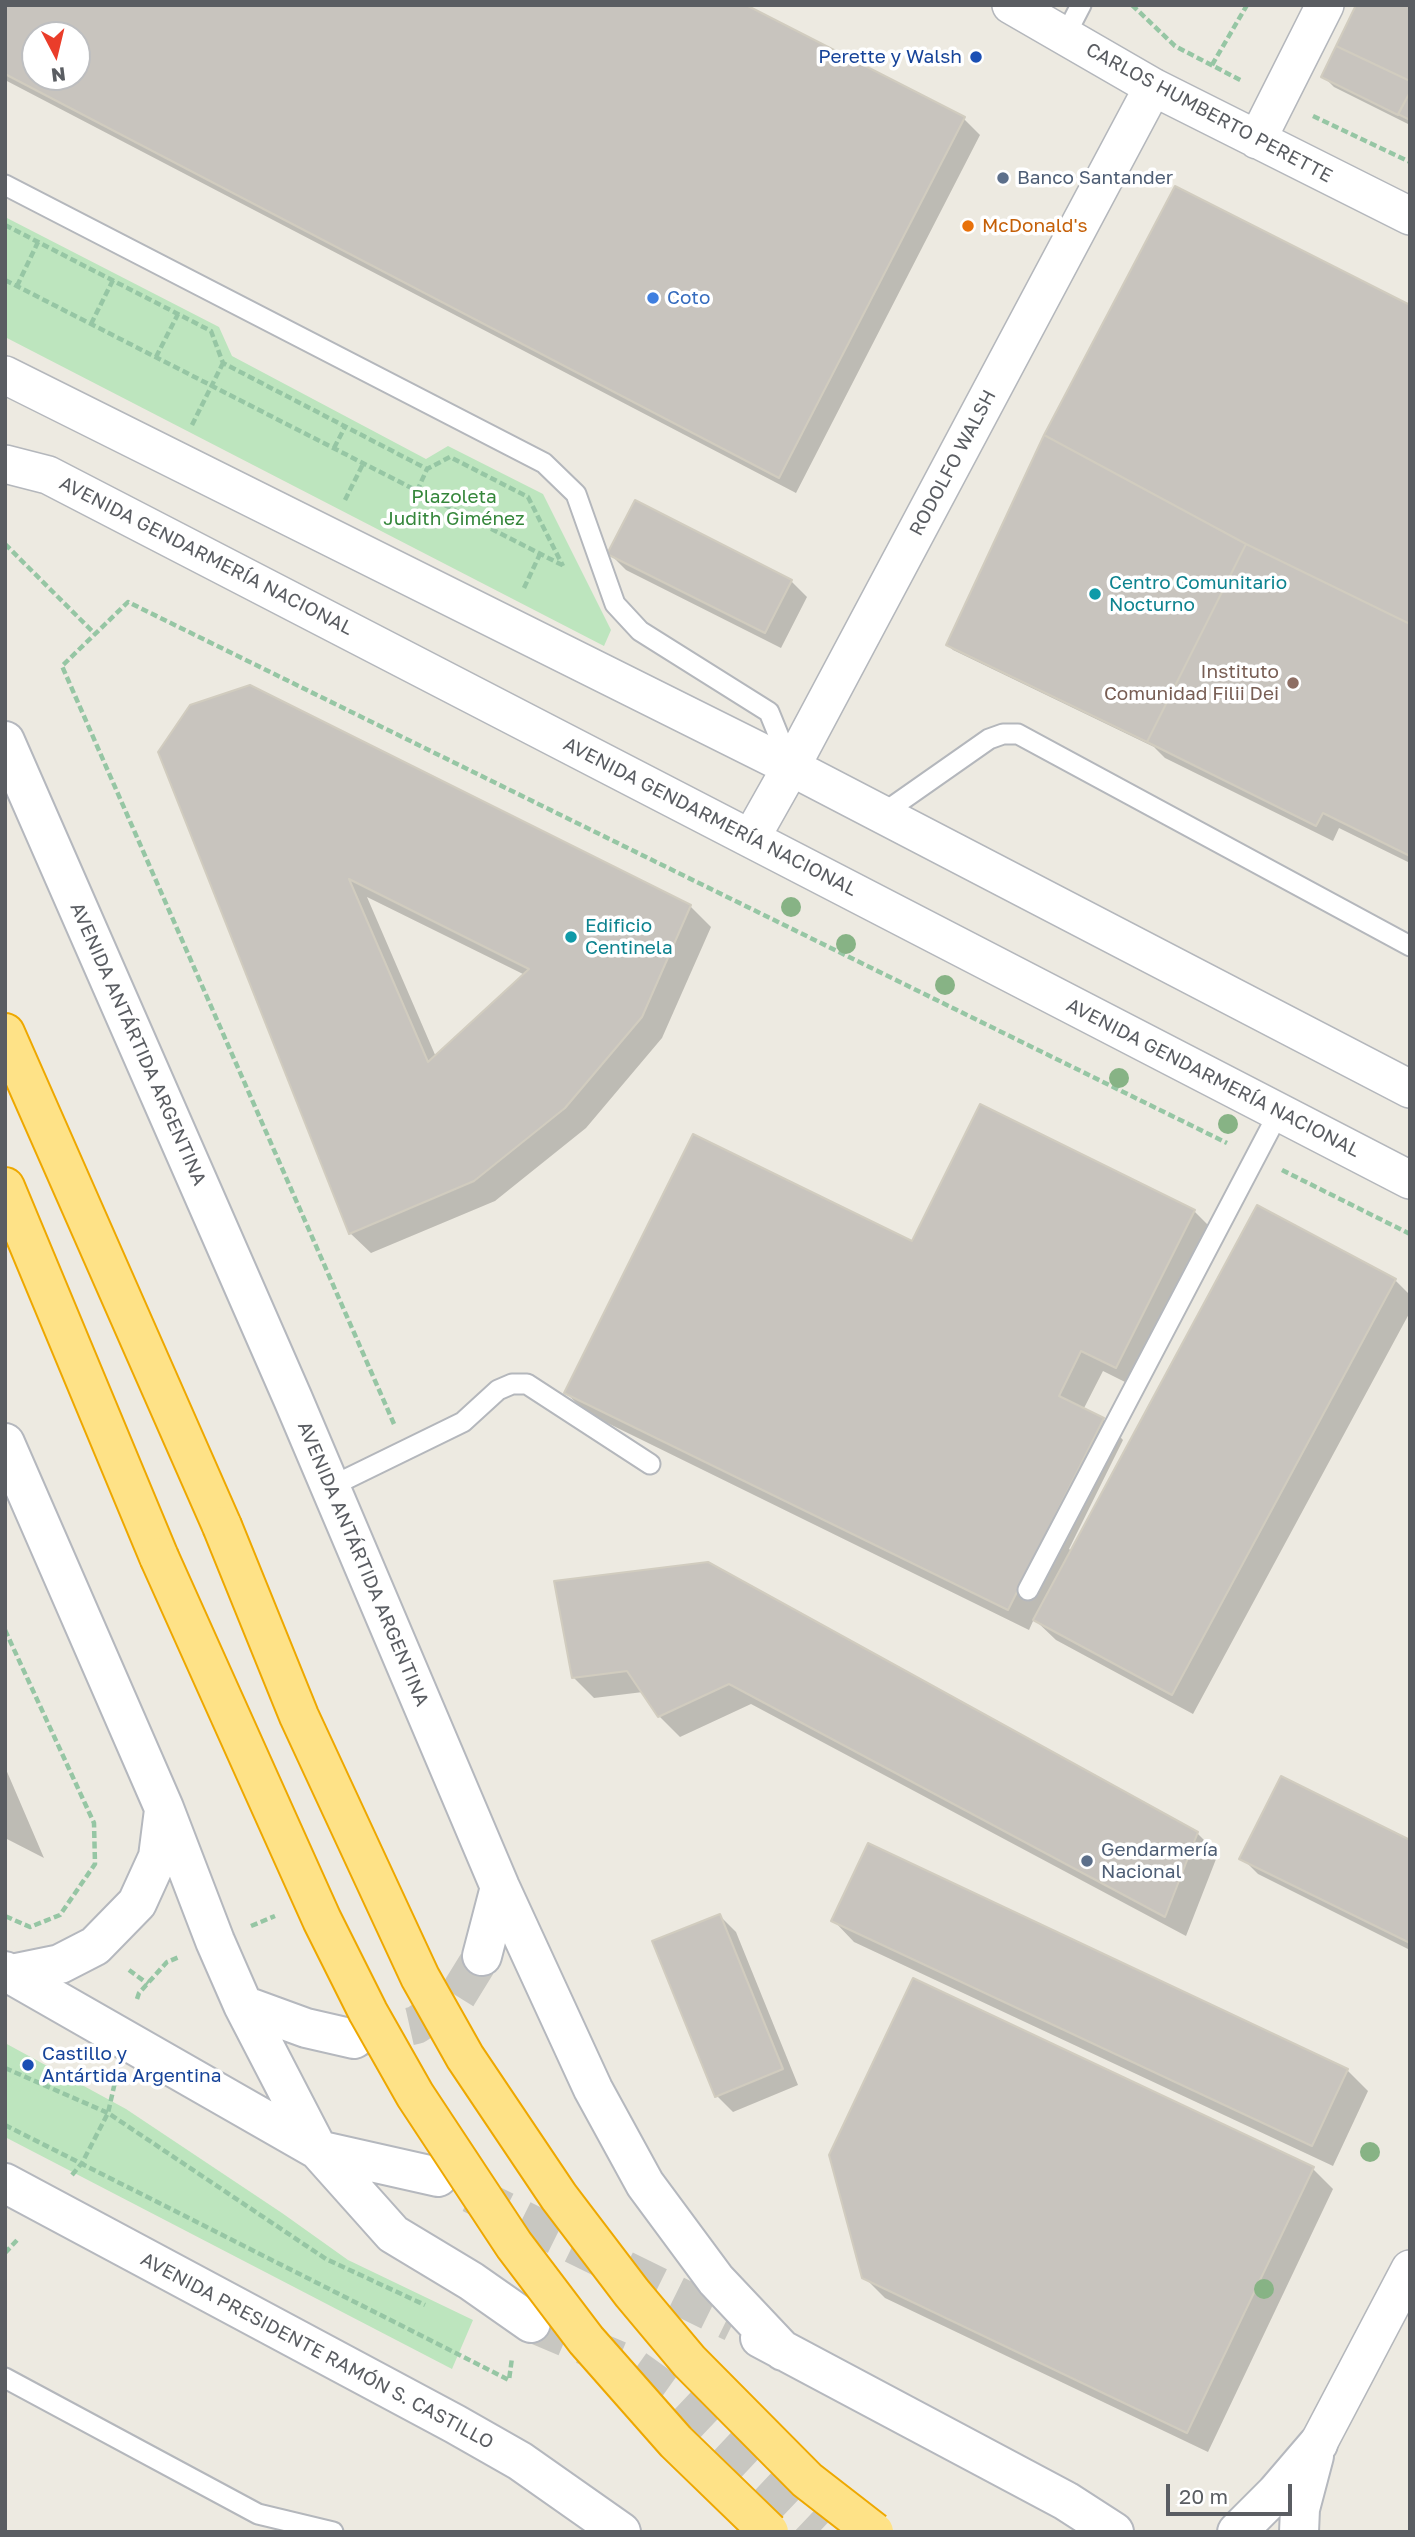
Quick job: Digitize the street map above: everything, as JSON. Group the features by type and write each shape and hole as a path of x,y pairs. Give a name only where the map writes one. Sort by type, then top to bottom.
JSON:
{"highway":[{"path":"5,1033 222,1526 299,1716 420,1977 465,2057 559,2197 632,2293 689,2361 807,2480 874,2532"},
{"path":"5,1187 159,1557 322,1920 415,2095 514,2245 586,2340 676,2442 769,2532"},
{"path":"5,1203 39,1267"}],"main road":[{"name":"AVENIDA ANTÁRTIDA ARGENTINA","path":"5,741 330,1487 500,1887 593,2089 645,2184 716,2280 783,2351"},
{"path":"5,1443 164,1808 215,1941 243,2005 318,2150 393,2234 471,2281 522,2334"},
{"path":"8,1973 60,1964 95,1946 137,1903 158,1857 164,1808"},
{"path":"482,1956 500,1887"},
{"path":"8,1973 318,2150 438,2177"},
{"path":"243,2005 306,2028 354,2039"},
{"name":"AVENIDA PRESIDENTE RAMÓN S. CASTILLO","path":"5,2183 455,2424 520,2461 621,2532"},
{"path":"733,2323 1066,2501 1114,2532"},
{"path":"1237,2532 1276,2493 1318,2444"},
{"path":"1299,2532 1300,2509 1318,2444"}],"street":[{"path":"1257,139 1325,5"},
{"name":"CARLOS HUMBERTO PERETTE","path":"1037,12 1153,87 1410,216"},
{"name":"RODOLFO WALSH","path":"751,838 1153,87"},
{"path":"5,375 791,767 1410,1088"},
{"name":"AVENIDA GENDARMERÍA NACIONAL","path":"5,464 48,475 1410,1181"},
{"path":"1318,2444 1410,2269"}],"lane":[{"path":"5,185 544,463 576,494 615,604 640,631 769,712 791,767"},
{"path":"882,814 989,739 1003,734 1018,734 1410,946"},
{"path":"1028,1590 1279,1112"},
{"path":"330,1487 463,1422 498,1390 512,1384 527,1384 650,1464"},
{"path":"5,2378 258,2514 332,2532"}],"path":[{"path":"1212,65 1247,5"},
{"path":"5,225 211,331 223,363 427,470"},
{"path":"17,286 38,242"},
{"path":"5,280 608,589"},
{"path":"91,324 113,280"},
{"path":"156,357 178,314"},
{"path":"191,426 223,363"},
{"path":"334,448 345,426"},
{"path":"417,491 427,470 450,457 528,496 564,566"},
{"path":"343,504 363,464"},
{"path":"5,544 95,634"},
{"path":"522,595 540,554"},
{"path":"405,1450 62,666 128,602 1410,1234"},
{"path":"5,1630 94,1823 95,1864 60,1915 30,1927 5,1916"},
{"path":"5,2068 108,2113 326,2259 426,2305"},
{"path":"5,2124 509,2380 522,2334"}],"green space":[{"name":"Plazoleta Judith Giménez","path":"5,217 219,327 232,356 426,459 448,446 543,494 611,630 604,646 5,337"},
{"path":"5,2043 126,2109 348,2260 473,2320 452,2369 5,2137"}],"building":[{"name":"Coto","path":"5,5 746,5 965,117 779,478 38,91 91,91 91,21 21,21 21,82 5,74"},
{"path":"1356,5 1410,5 1410,81 1336,46"},
{"path":"1336,46 1410,81 1410,92 1398,115 1321,77"},
{"path":"1410,92 1410,120 1398,114"},
{"path":"1175,186 1410,305 1410,624 1246,544 1044,435"},
{"name":"Centro Comunitario Nocturno","path":"1044,435 1246,544 1147,742 946,645"},
{"path":"635,500 792,580 765,633 607,554"},
{"name":"Instituto Comunidad Filii Dei","path":"1246,544 1410,624 1410,856 1323,813 1316,826 1147,742"},
{"name":"Edificio Centinela","path":"250,685 691,905 642,1017 565,1108 474,1181 349,1234 158,752 190,705","holes":["349,879 529,969 428,1062"]},
{"path":"980,1104 1195,1210 1116,1368 1081,1351 1059,1396 1104,1418 1008,1610 564,1393 693,1134 912,1241"},
{"path":"1257,1205 1396,1279 1172,1695 1033,1620"},
{"path":"708,1562 1198,1832 1165,1917 729,1684 658,1717 627,1671 572,1678 554,1581"},
{"path":"1281,1776 1410,1840 1410,1943 1239,1859"},
{"path":"868,1843 1348,2069 1312,2146 831,1921"},
{"path":"720,1914 783,2069 715,2097 652,1941"},
{"path":"913,1978 1314,2167 1187,2433 862,2278 829,2155"}],"tunnel":[{"path":"354,2039 416,2025 456,1998 482,1956"},
{"path":"471,2194 733,2323"},
{"path":"531,2323 630,2365 679,2400 819,2532"}],"place":[{"name":"Perette y Walsh","path":"976,57"},
{"name":"Banco Santander","path":"1003,178"},
{"name":"McDonald's","path":"968,226"},
{"name":"Coto","path":"653,298"},
{"name":"Centro Comunitario Nocturno","path":"1095,594"},
{"name":"Instituto Comunidad Filii Dei","path":"1293,683"},
{"name":"Edificio Centinela","path":"571,937"},
{"name":"Gendarmería Nacional","path":"1087,1861"},
{"name":"Castillo y Antártida Argentina","path":"28,2065"}]}
